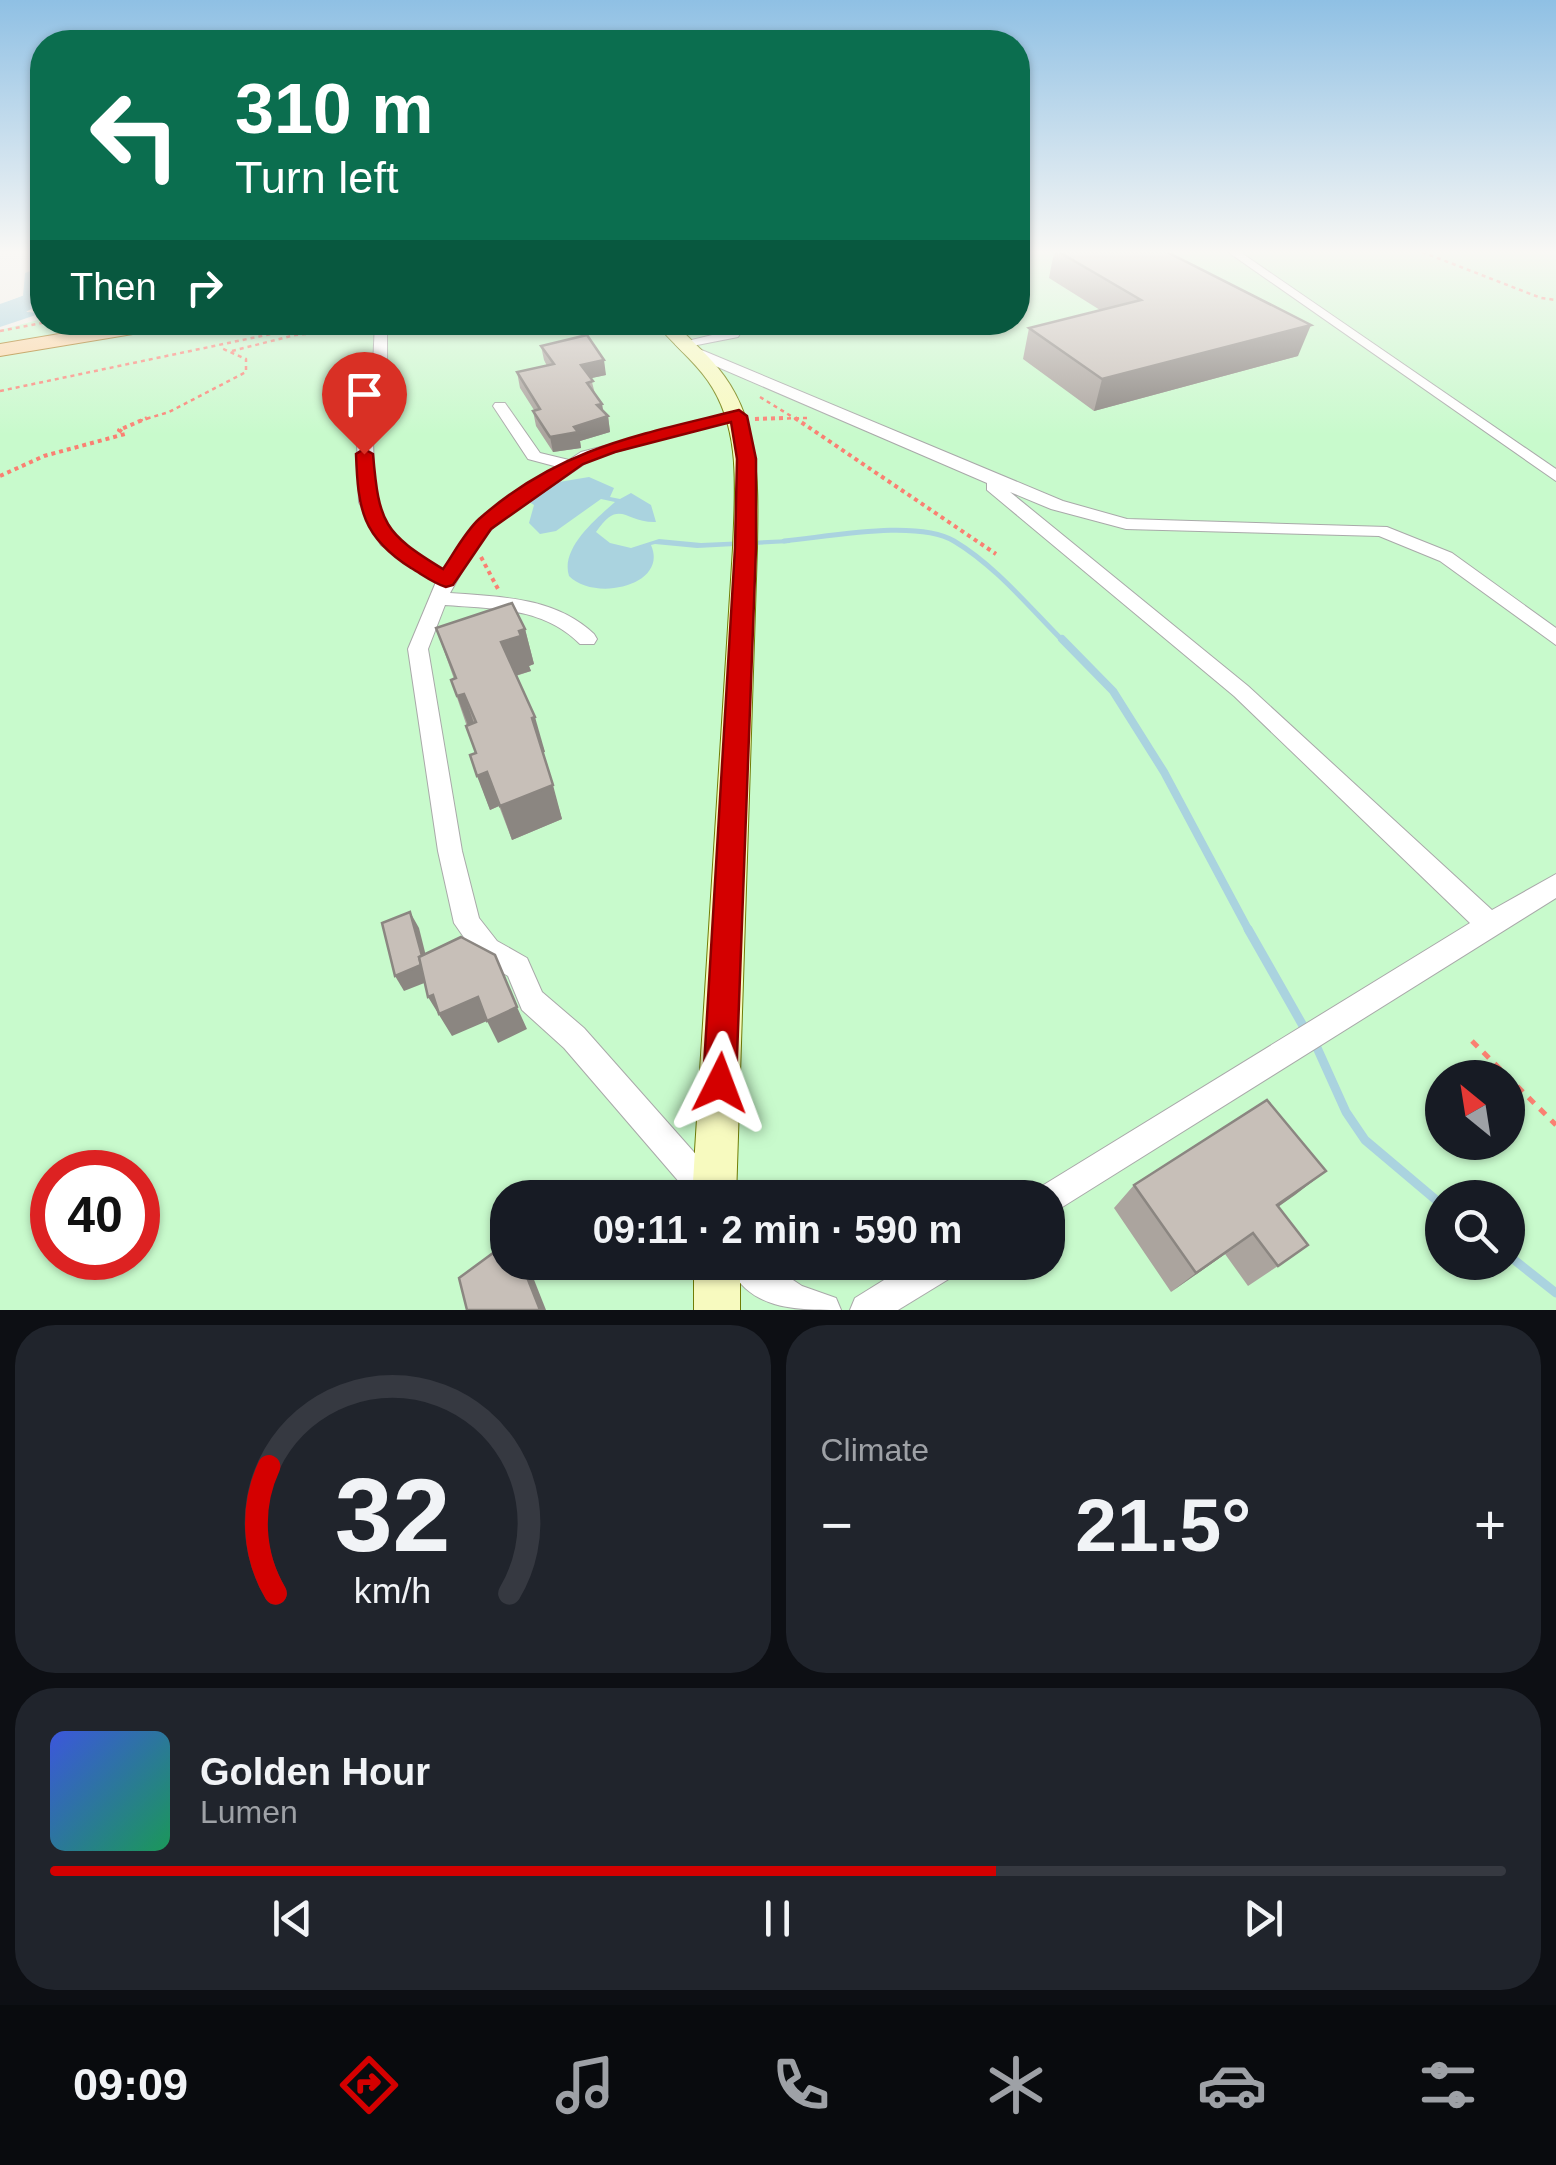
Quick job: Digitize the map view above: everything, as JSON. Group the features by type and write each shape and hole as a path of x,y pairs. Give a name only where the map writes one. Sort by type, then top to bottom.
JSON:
{"main road":[{"path":"0,350 91,335"}],"street":[{"path":"1321,313 1556,476"},
{"path":"381,335 380,367 365,441 368,502 387,541 441,589 549,612 570,623 587,639"},
{"path":"675,335 711,372 740,417 746,459 746,540 714,1180"},
{"path":"684,346 730,335"},
{"path":"684,346 976,473 1057,505 1126,524 1381,531 1446,558 1556,638"},
{"path":"500,406 534,456 568,465"},
{"path":"697,1180 574,1038 532,1001 518,967 488,950 467,923 450,850 418,649 441,589 484,524 568,465 599,451 740,417"},
{"path":"976,473 1241,690 1490,925"},
{"path":"1065,1190 1556,885"},
{"path":"717,1280 717,1310"},
{"path":"761,1280 797,1304 824,1310"},
{"path":"867,1310 916,1280"}],"path":[{"path":"1,324 6,329"},
{"path":"0,331 30,325"},
{"path":"0,391 272,335"},
{"path":"232,351 294,335"},
{"path":"0,476 47,455 124,434 119,430 125,425 169,412 192,397 230,382 248,370 246,359 220,348 234,344"},
{"path":"711,372 798,418 996,554"},
{"path":"740,417 807,418"},
{"path":"471,540 507,606"},
{"path":"1472,1041 1556,1125"}],"green space":[{"path":"1030,313 1556,313 1556,1310 0,1310 0,330 30,322 30,335 1030,335"}],"water":[{"path":"0,313 30,313 30,317 0,327"},
{"path":"538,476 553,483 589,477 614,488 610,497 620,499 631,493 651,505 656,522 617,514 604,522 596,532 610,543 631,548 659,539 701,543 791,539 790,543 697,548 655,544 651,545 654,559 649,571 640,580 626,586 595,588 569,576 570,555 582,534 615,502 601,499 556,531 540,534 529,523 534,505 529,502 536,496 521,488"}],"building":[{"path":"1088,313 1288,313 1311,325 1102,379 1030,328"},
{"path":"587,335 604,360 581,365 593,381 587,383 602,404 597,405 608,416 574,427 578,432 550,437 533,411 540,409 517,372 554,364 541,346"},
{"path":"512,603 525,629 519,631 521,636 501,642 535,717 532,718 553,785 500,806 487,772 477,776 470,755 476,753 466,726 476,722 464,694 457,696 451,680 456,678 436,628"},
{"path":"410,912 421,965 395,976 382,923"},
{"path":"461,937 495,955 517,1007 487,1021 478,997 439,1014 433,995 428,997 419,957"},
{"path":"1267,1100 1326,1171 1277,1205 1308,1245 1278,1266 1253,1233 1196,1273 1134,1185"},
{"path":"490,1255 490,1280 528,1280 540,1310 467,1310 459,1278"}],"waterway":[{"path":"784,541 895,530 938,535 954,541 984,563 1064,642"},
{"path":"1062,639 1113,691 1164,772 1249,931"},
{"path":"1248,929 1306,1031"},
{"path":"1314,1041 1346,1112 1365,1140 1425,1191"},
{"path":"1525,1268 1556,1293"}],"route":[{"path":"364,454 368,502 381,532 397,550 446,580 484,524 576,460 608,448 739,416 745,440 746,548 720,1083"}]}
